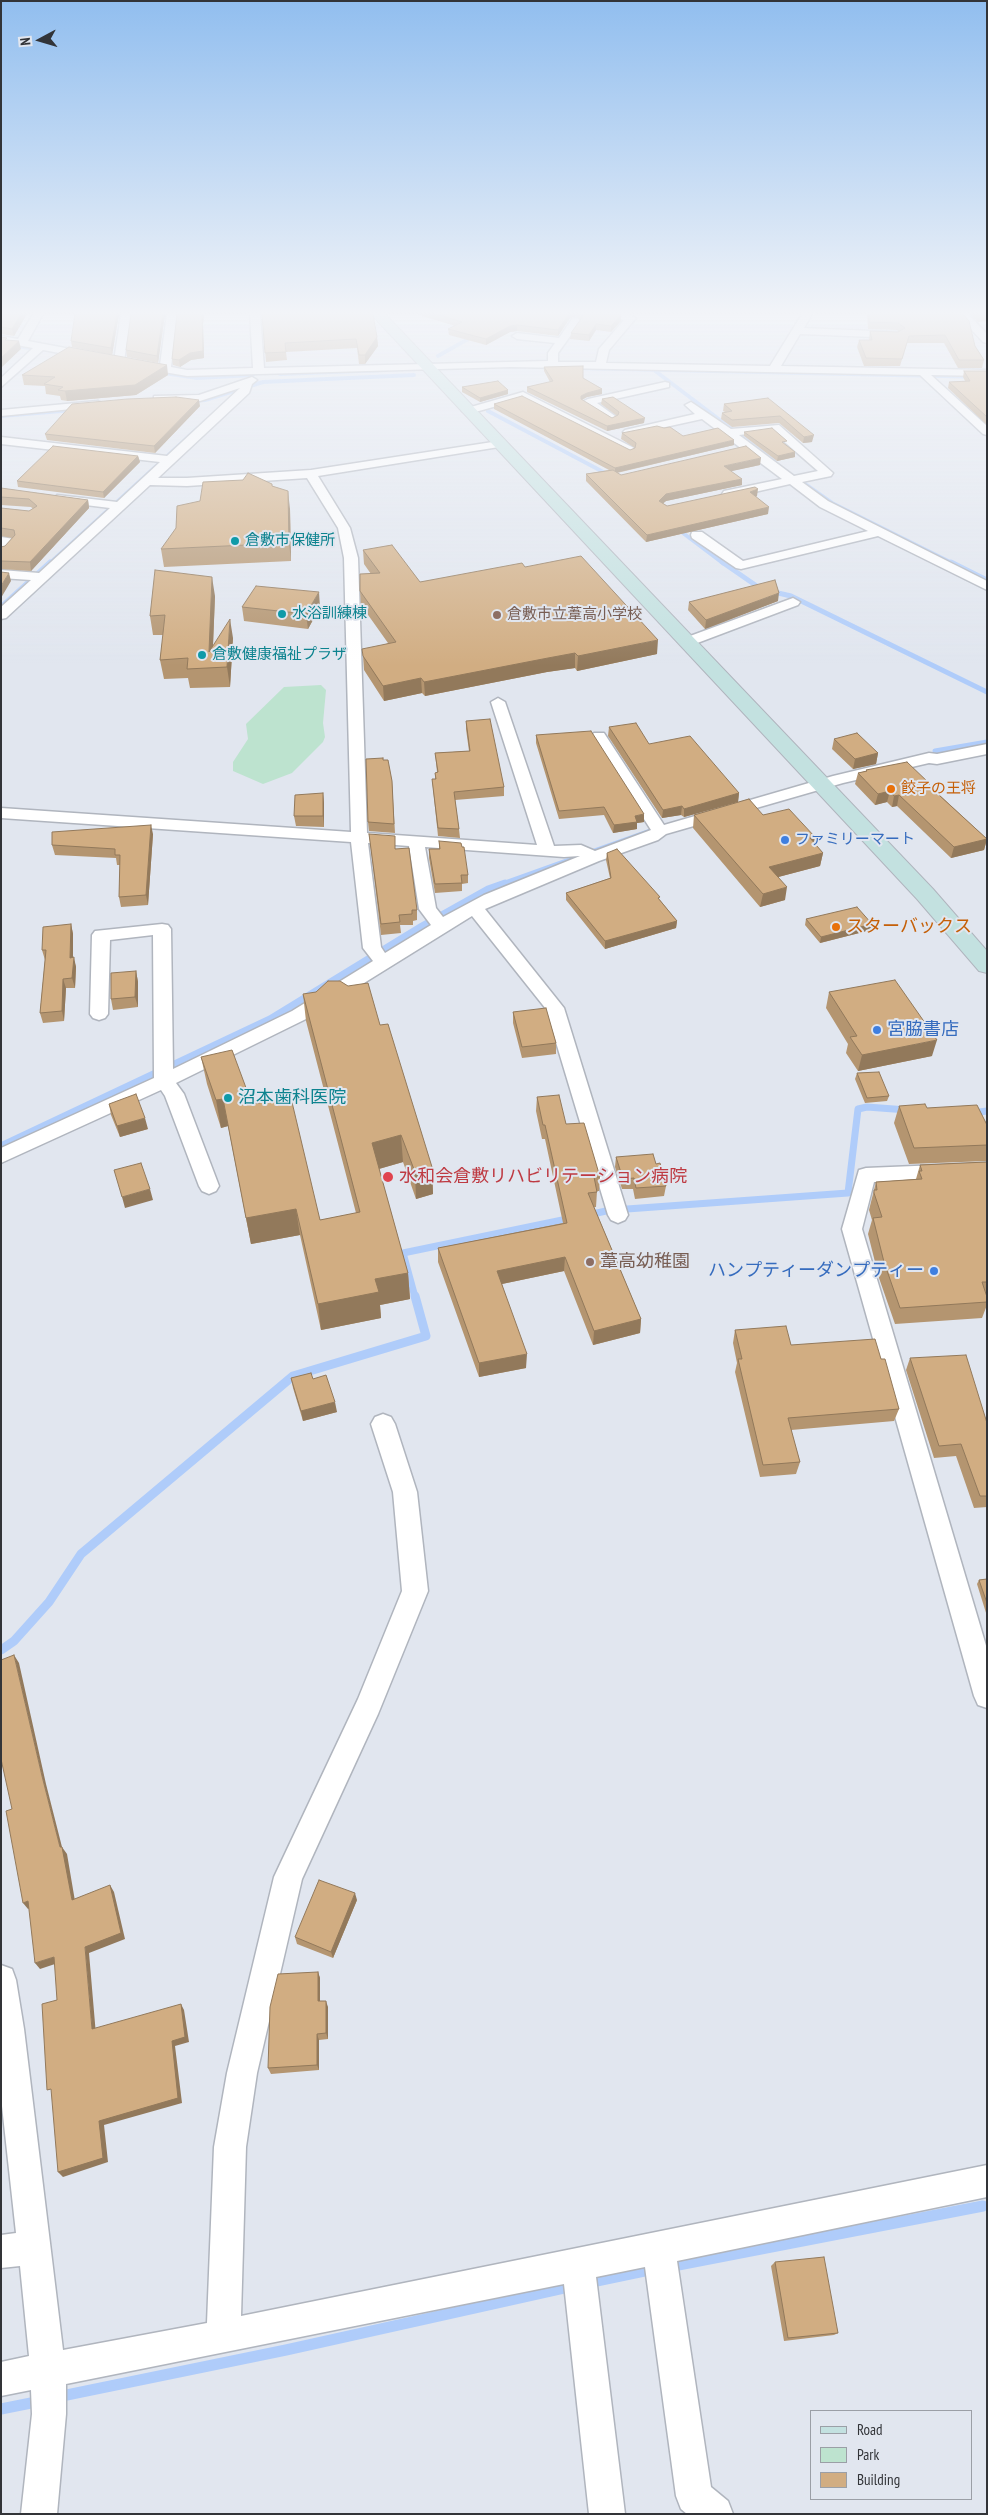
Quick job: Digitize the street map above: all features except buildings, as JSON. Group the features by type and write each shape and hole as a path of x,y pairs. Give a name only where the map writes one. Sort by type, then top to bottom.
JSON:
{"street":[{"path":"1,615 37,577 114,505 146,481 165,459 196,431"},
{"path":"487,431 925,894 987,966"},
{"path":"595,431 630,450"},
{"path":"606,437 631,431"},
{"path":"731,431 749,447 796,479 824,504 987,586"},
{"path":"734,433 745,431"},
{"path":"714,497 828,472 780,431"},
{"path":"1,440 165,459"},
{"path":"146,481 187,482 311,474 499,444"},
{"path":"730,451 749,447"},
{"path":"311,474 344,528 350,558 359,836 379,956"},
{"path":"51,497 114,505"},
{"path":"696,535 741,565 878,532"},
{"path":"1,541 9,542 1,550"},
{"path":"1,574 37,577"},
{"path":"687,642 793,602"},
{"path":"498,702 547,851"},
{"path":"599,736 660,831"},
{"path":"1,1156 164,1076 227,1052 299,1015 379,956 437,921 474,908 589,854 652,837 660,831 820,785 929,758 937,759 987,749"},
{"path":"1,813 359,836 589,854"},
{"path":"416,841 428,909 437,921"},
{"path":"474,908 485,918 555,1008 618,1215"},
{"path":"99,1014 101,935 162,929 164,1076 174,1094 209,1186"},
{"path":"987,1170 866,1175 852,1229 930,1493 987,1696"},
{"path":"223,2337 230,2147 242,2073 288,1877 369,1705 415,1591 405,1492 383,1424"},
{"path":"1,1980 5,2030 34,2247 49,2392 39,2514"},
{"path":"1,2379 49,2392 223,2337 580,2279 661,2262 987,2181"},
{"path":"1,2252 34,2247"},
{"path":"661,2262 694,2496 715,2514"},
{"path":"580,2279 607,2514"}],"green space":[{"path":"321,685 326,690 323,723 325,737 323,742 292,773 263,784 233,771 233,762 248,739 246,724 284,687"}],"waterway":[{"path":"49,564 194,431"},
{"path":"527,431 609,475"},
{"path":"735,431 774,461"},
{"path":"795,477 832,503 954,564"},
{"path":"675,527 724,564"},
{"path":"1,607 50,562"},
{"path":"722,562 761,589 791,596 987,692"},
{"path":"951,562 987,580"},
{"path":"935,751 987,742"},
{"path":"502,884 650,831"},
{"path":"1,1146 270,1019 422,926 488,889 505,883"},
{"path":"627,1209 848,1193 858,1109 867,1107 907,1110"},
{"path":"972,1113 987,1111"},
{"path":"588,1215 606,1211"},
{"path":"415,1297 403,1253 572,1218"},
{"path":"1,1650 14,1641 49,1602 81,1554 293,1376 426,1336 415,1296"},
{"path":"668,2267 983,2206"},
{"path":"587,2283 654,2269"},
{"path":"57,2397 286,2350 574,2286"},
{"path":"1,2409 41,2401"}],"place":[{"name":"倉敷市保健所","path":"235,541"},
{"name":"水浴訓練棟","path":"282,614"},
{"name":"倉敷市立葦高小学校","path":"497,615"},
{"name":"倉敷健康福祉プラザ","path":"202,655"},
{"name":"餃子の王将","path":"891,789"},
{"name":"ファミリーマート","path":"785,840"},
{"name":"スターバックス","path":"836,927"},
{"name":"宮脇書店","path":"877,1030"},
{"name":"沼本歯科医院","path":"228,1098"},
{"name":"水和会倉敷リハビリテーション病院","path":"388,1177"},
{"name":"葦高幼稚園","path":"590,1262"},
{"name":"ハンプティーダンプティー","path":"934,1271"}]}
